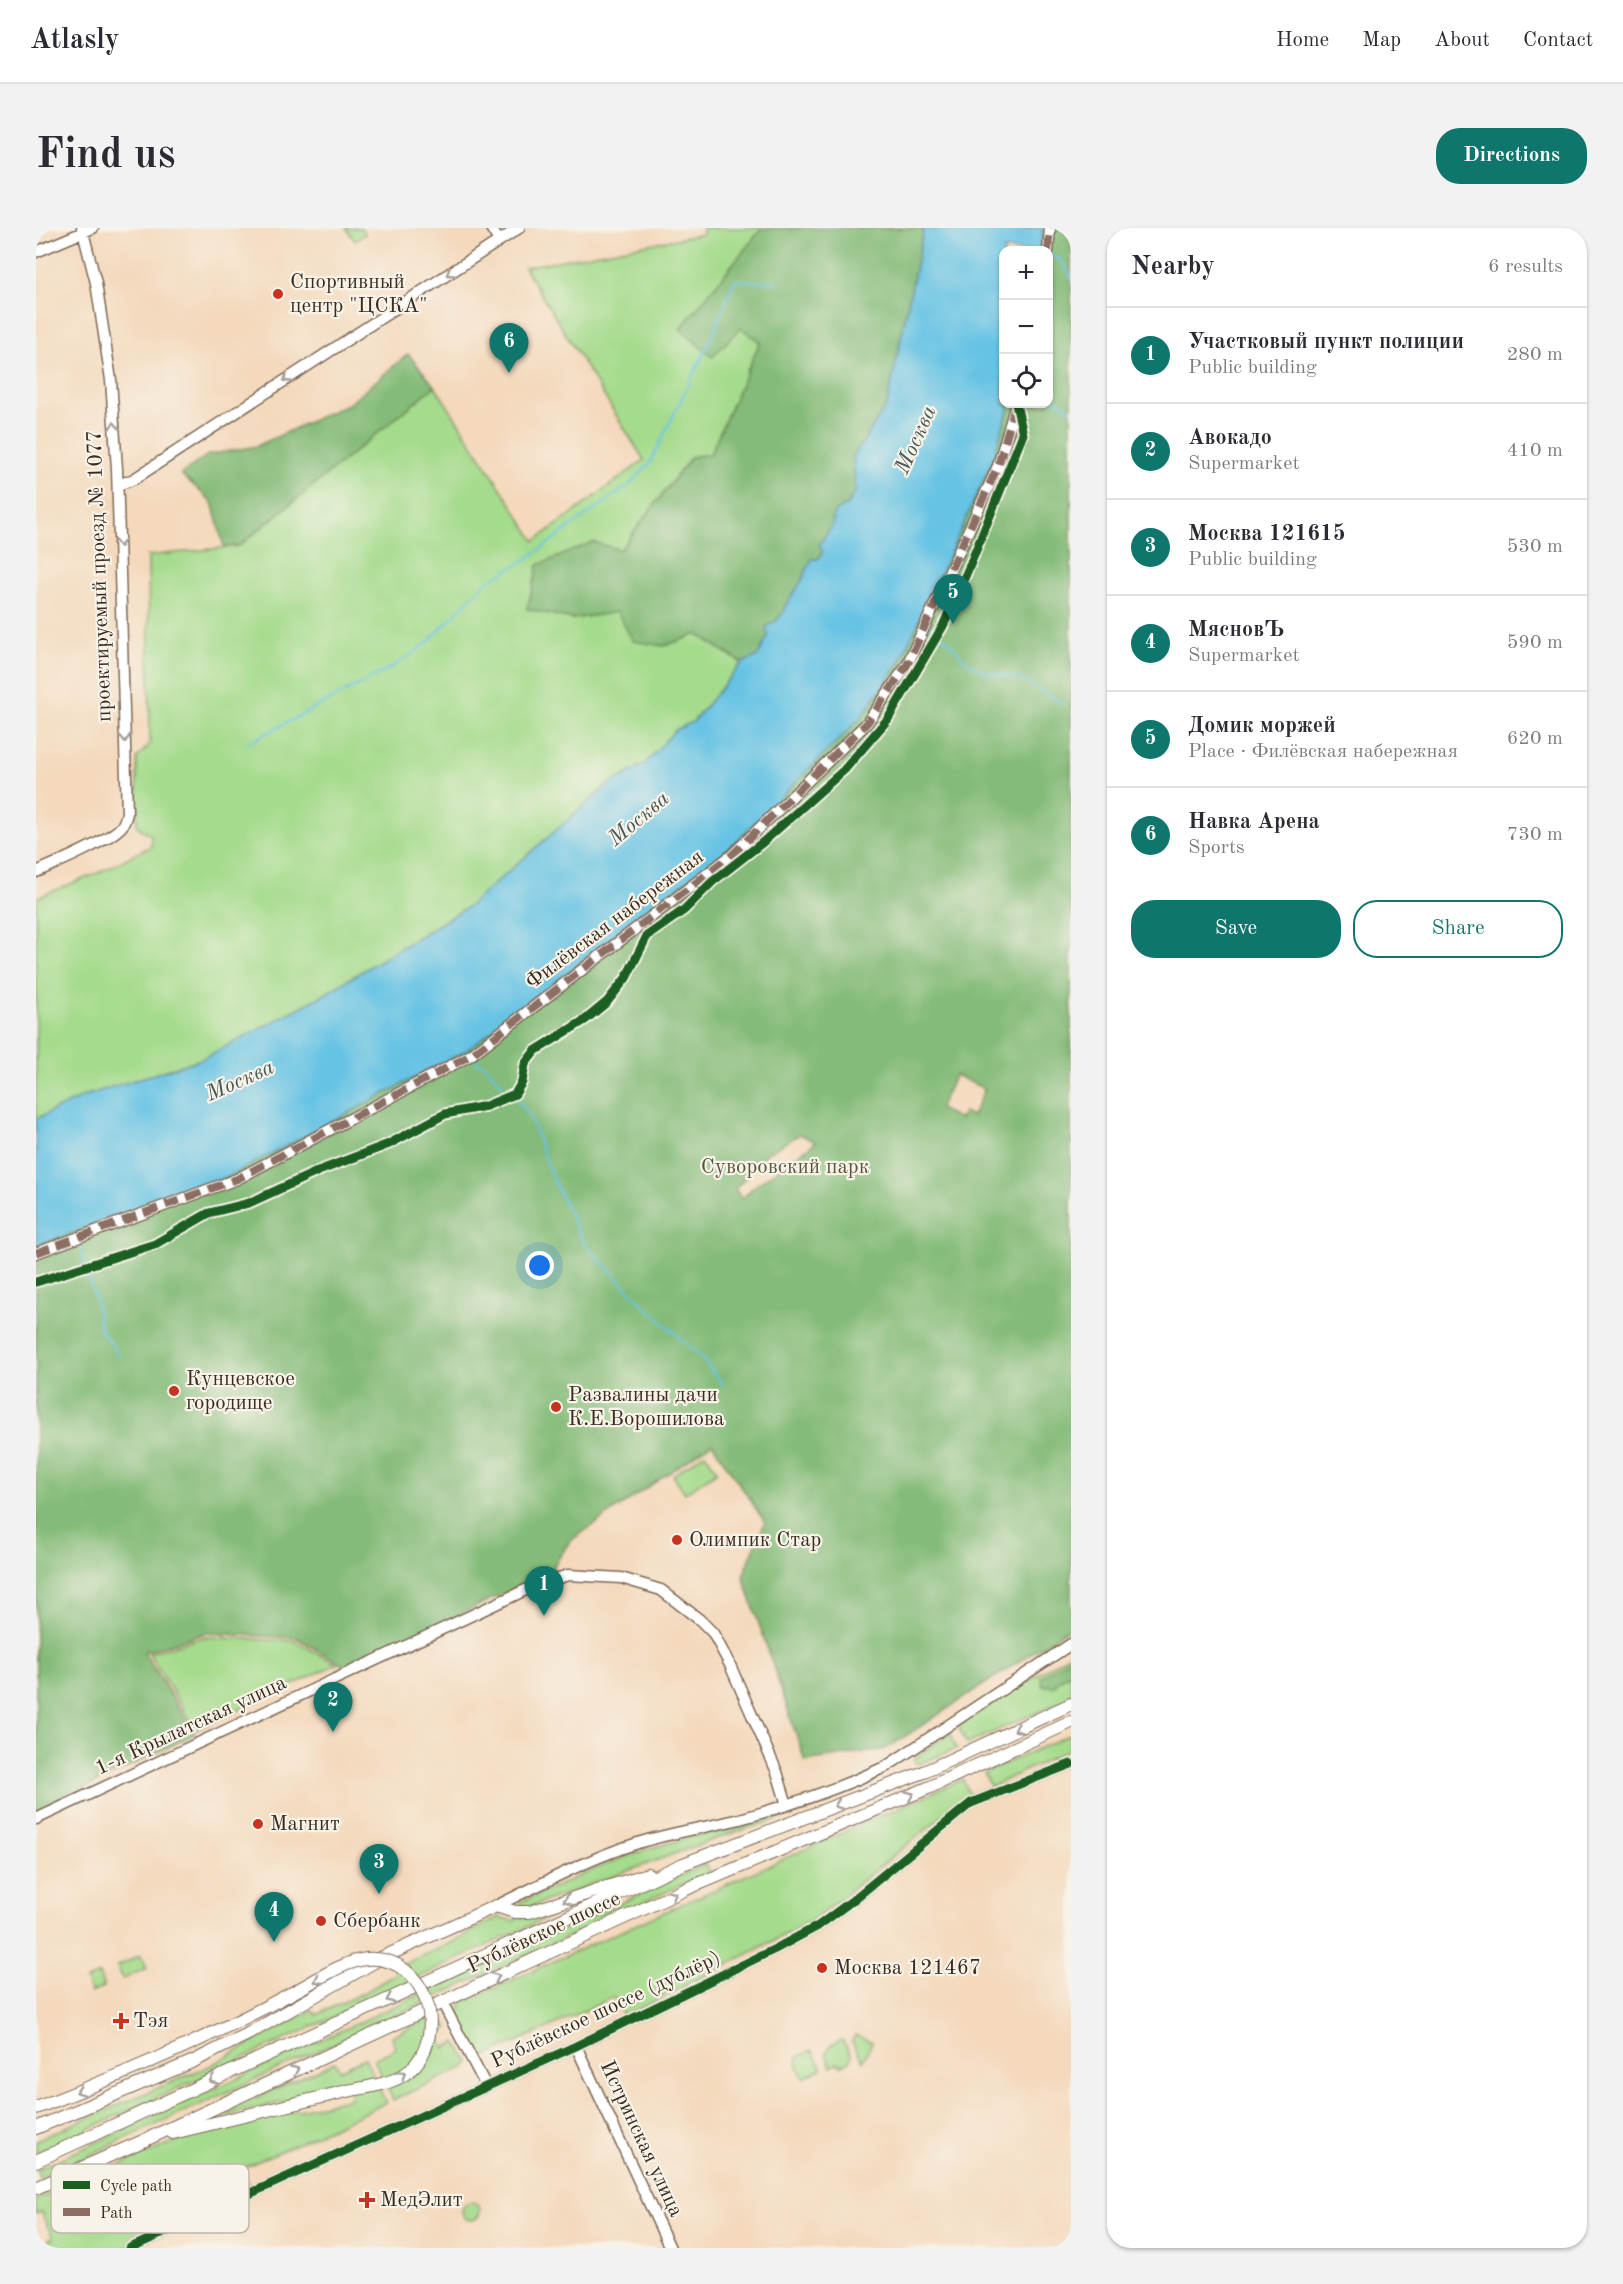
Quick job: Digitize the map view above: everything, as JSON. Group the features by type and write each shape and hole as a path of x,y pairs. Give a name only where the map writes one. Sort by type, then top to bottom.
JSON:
{"main road":[{"name":"Рублёвское шоссе","path":"36,2161 684,1864 924,1772 1071,1704"},
{"name":"Рублёвское шоссе","path":"91,2164 684,1890 928,1788 1071,1722"},
{"path":"36,2128 194,2061 248,2034 381,1958 496,1906 515,1912 530,1912 614,1883 684,1864"},
{"path":"36,2108 125,2074 189,2046 347,1964 365,1960 380,1961 405,1970 420,1986 429,2013 430,2035 423,2052 407,2072 396,2079 143,2141"},
{"name":"Рублёвское шоссе","path":"36,2188 51,2181"}],"street":[{"path":"491,228 499,241"},
{"path":"118,485 134,479 519,228"},
{"path":"1048,246 1050,228"},
{"path":"36,252 86,230"},
{"name":"проектируемый проезд № 1077","path":"36,872 73,856 110,835 121,827 128,813 118,485 111,380 86,230"},
{"name":"Филёвская набережная","path":"36,1253 237,1179 471,1055 732,855 867,723 907,665 998,466 1015,408"},
{"name":"1-я Крылатская улица","path":"36,1820 532,1587 568,1575 621,1578 660,1590 713,1633 730,1665 777,1772 787,1805"},
{"path":"496,1906 609,1853 660,1837 735,1820 843,1787 887,1766 1071,1644"},
{"name":"Рублёвское шоссе (дублёр)","path":"249,2194 576,2046 775,1950 818,1926 971,1803 1071,1764"},
{"path":"442,2002 486,2086"},
{"name":"Истринская улица","path":"576,2046 670,2248"},
{"name":"Рублёвское шоссе (дублёр)","path":"130,2248 163,2233"}],"green space":[{"path":"346,228 362,228 365,234 355,241"},
{"path":"703,228 762,228 741,327 760,342 710,454 691,457 620,550 527,608 572,619 617,612 664,646 697,634 742,663 693,722 675,730 645,764 608,785 469,906 320,997 202,1059 84,1096 36,1119 36,898 100,872 151,846 151,835 137,826 137,758 150,744 148,556 239,546 435,386 535,541 644,460 524,267 703,234"},
{"path":"762,228 924,228 887,405 853,457 856,490 847,505 834,512 832,526 825,535 823,552 818,559 812,560 783,613 766,627 768,636 758,656 742,663 697,634 664,646 633,641 617,612 572,619 527,609 538,565 593,542 620,550 691,457 710,454 760,342 741,328 712,357 680,329"},
{"name":"Суворовский парк","path":"1043,228 1071,228 1071,1627 886,1749 805,1761 743,1576 765,1522 712,1443 570,1541 550,1571 348,1668 297,1638 206,1633 144,1652 195,1734 36,1812 36,1246 228,1177 467,1050 728,849 900,662 992,462 1009,408 1053,408 1053,246 1041,246","holes":["955,1075 985,1089 972,1116 964,1112 960,1119 939,1109","800,1134 816,1142 752,1188 742,1199 735,1189 767,1153"]},
{"path":"408,354 435,386 239,546 224,547 212,502 181,474 208,455 257,446 350,403"},
{"path":"705,1453 717,1471 685,1493 673,1475"},
{"path":"204,1637 295,1641 337,1664 196,1730 149,1653"},
{"path":"1071,1653 1071,1697 967,1744 958,1726"},
{"path":"1071,1657 1071,1673 1060,1679 1053,1687 1042,1685 1041,1677"},
{"path":"950,1732 957,1748 919,1764 915,1763 915,1758"},
{"path":"1071,1734 1071,1748 991,1787 984,1773"},
{"path":"963,1779 970,1797 963,1800 812,1921 624,2017 614,1997 480,2059 459,2017 462,2002"},
{"path":"815,1805 814,1808 723,1836 535,1905 521,1908 521,1902 644,1850 690,1837 731,1829"},
{"path":"706,1864 710,1872 70,2164 51,2164 51,2173 39,2178 36,2170"},
{"path":"600,1893 36,2153 36,2140 212,2065 312,2010 316,2015 367,1991 394,1975 404,1964 451,1943 498,1917 515,1921 517,1918 533,1917"},
{"path":"141,1955 147,1968 123,1979 117,1966"},
{"path":"99,1974 104,1987 91,1993 86,1980"},
{"path":"430,2018 443,2021 449,2028 438,2034 445,2048 456,2042 469,2062 465,2067 393,2100 374,2059 395,2049 392,2036"},
{"path":"855,2035 872,2042 863,2061 852,2042"},
{"path":"842,2040 852,2056 851,2060 841,2066 839,2063 831,2066 826,2053 831,2045"},
{"path":"812,2050 822,2069 803,2078 797,2063 798,2057"},
{"path":"365,2058 386,2103 249,2165 122,2164 189,2136 351,2098 348,2086 213,2119 212,2117 335,2062 339,2070"},
{"path":"51,2194 51,2233 160,2233 125,2248 52,2248 48,2240 53,2238 41,2212 36,2214 36,2200"},
{"path":"467,2202 475,2202 480,2207 478,2218 467,2220 462,2215 462,2207"}],"water":[{"name":"Москва","path":"924,228 1043,228 1041,246 999,246 999,408 1009,408 992,462 900,662 860,719 728,849 467,1050 228,1177 36,1246 36,1119 84,1096 202,1059 320,997 469,906 608,785 645,764 675,730 693,722 742,663 758,656 768,636 766,627 783,613 812,559 818,559 823,552 819,545 832,526 834,512 847,505 856,490 853,457 887,405"}],"waterway":[{"path":"1053,256 1062,261 1071,278"},
{"path":"248,743 396,665 427,643 485,583 525,560 628,486 650,463 711,339 735,280 777,283"},
{"path":"1053,399 1071,410"},
{"path":"929,626 953,645 963,659 985,672 1019,678 1063,704"},
{"path":"474,1057 476,1062 486,1066 529,1114 552,1177 583,1242 644,1305 698,1354 723,1384"},
{"path":"80,1239 83,1259 96,1301 100,1329 120,1356"}],"marked path":[{"path":"1048,246 1050,228"},
{"path":"36,1253 237,1179 471,1055 732,855 867,723 907,665 998,466 1014,410"}],"cycle path":[{"path":"36,1282 155,1244 209,1213 249,1203 321,1170 389,1144 445,1114 486,1106 515,1094 522,1082 525,1064 535,1051 585,1020 607,1002 626,978 647,936 684,910 712,882 763,842 844,770 888,719 943,626 970,565 1023,434 1017,408"},
{"path":"249,2194 576,2046 775,1949 818,1926 853,1900 971,1803 1071,1764"},
{"path":"130,2248 163,2233"}],"place":[{"name":"Спортивный центр \"ЦСКА\"","path":"278,294"},
{"name":"Навка Арена","path":"509,373"},
{"name":"Домик моржей","path":"953,624"},
{"name":"Кунцевское городище","path":"174,1391"},
{"name":"Развалины дачи К.Е.Ворошилова","path":"556,1407"},
{"name":"Олимпик Стар","path":"677,1540"},
{"name":"Участковый пункт полиции","path":"544,1616"},
{"name":"Авокадо","path":"333,1732"},
{"name":"Магнит","path":"258,1824"},
{"name":"Москва 121615","path":"379,1894"},
{"name":"Сбербанк","path":"321,1921"},
{"name":"МясновЪ","path":"274,1942"},
{"name":"Москва 121467","path":"822,1968"},
{"name":"Тэя","path":"121,2021"},
{"name":"МедЭлит","path":"367,2200"}]}
